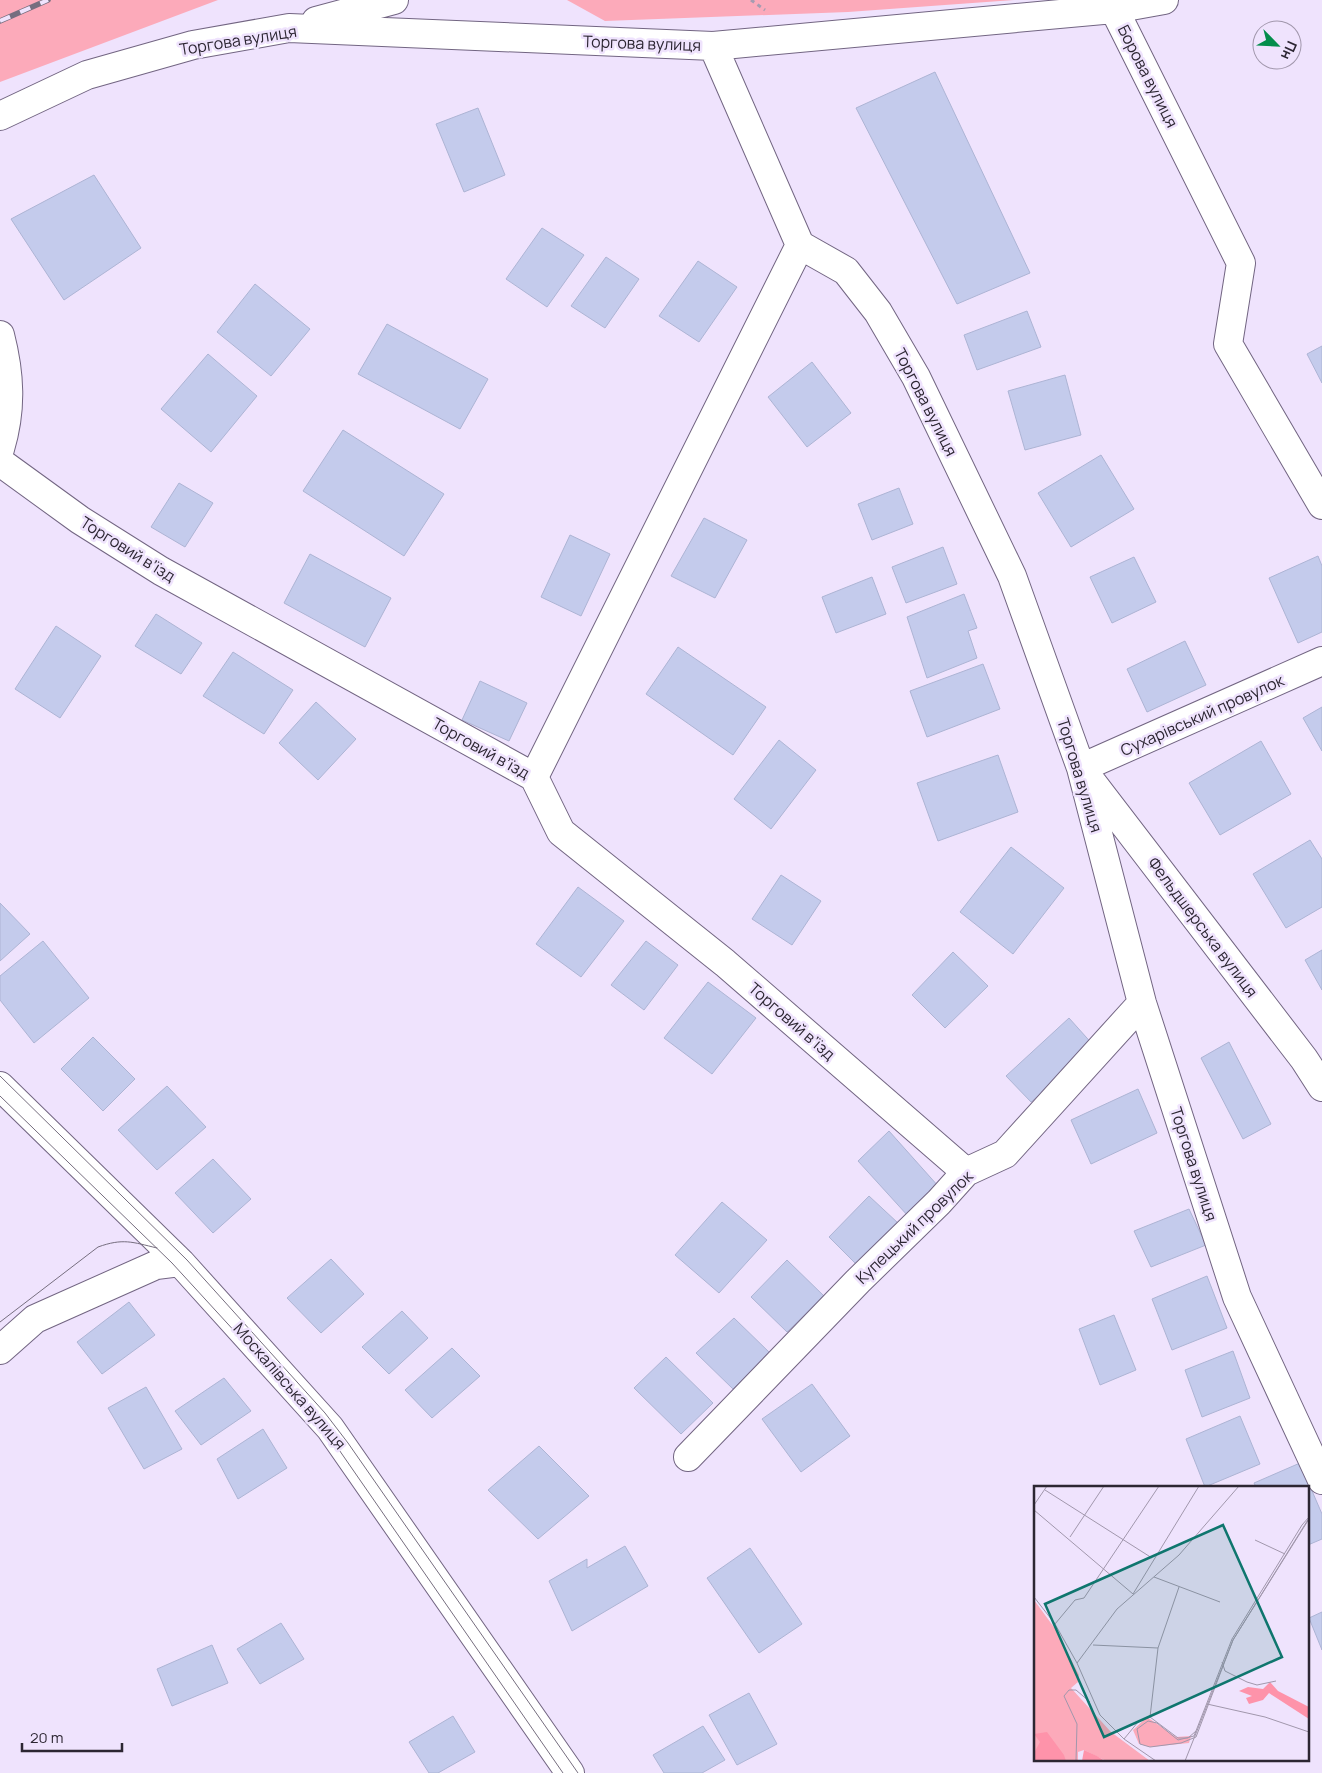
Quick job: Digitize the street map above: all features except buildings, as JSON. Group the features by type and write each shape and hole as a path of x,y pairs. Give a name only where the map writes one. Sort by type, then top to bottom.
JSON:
{"street":[{"path":"289,28 394,0"},
{"path":"1114,9 1164,0"},
{"name":"Борова вулиця","path":"713,46 1114,9 1242,264 1228,344 1322,505"},
{"name":"Торгова вулиця","path":"0,116 87,75 193,45 289,28 713,46 800,245 846,271 878,312 916,377 1012,576 1081,768 1142,1002 1236,1297 1322,1480"},
{"path":"534,777 800,245"},
{"path":"0,335 9,393 7,427 0,448"},
{"name":"Торговий в’їзд","path":"0,462 80,520 161,571 534,777 561,832 725,964 966,1172"},
{"name":"Сухарівський провулок","path":"1081,768 1322,661"},
{"name":"Фельдшерська вулиця","path":"1081,768 1313,1053 1322,1087"},
{"name":"Купецький провулок","path":"688,1457 858,1281 939,1202 966,1172 1004,1154 1142,1002"},
{"name":"Москалівська вулиця","path":"0,1086 176,1258 330,1428 570,1773"},
{"path":"0,1350 35,1319 156,1264 172,1263 176,1258"}],"shaded area":[{"path":"0,0 218,0 0,82"},
{"path":"567,0 1014,0 848,12 605,21"}],"tram line":[{"path":"0,1076 187,1260 325,1413 348,1443 578,1773"},
{"path":"0,1096 172,1263 326,1431 563,1773"},
{"path":"0,1322 98,1247 128,1242 157,1248"}],"railway":[{"path":"0,21 48,0"}]}
